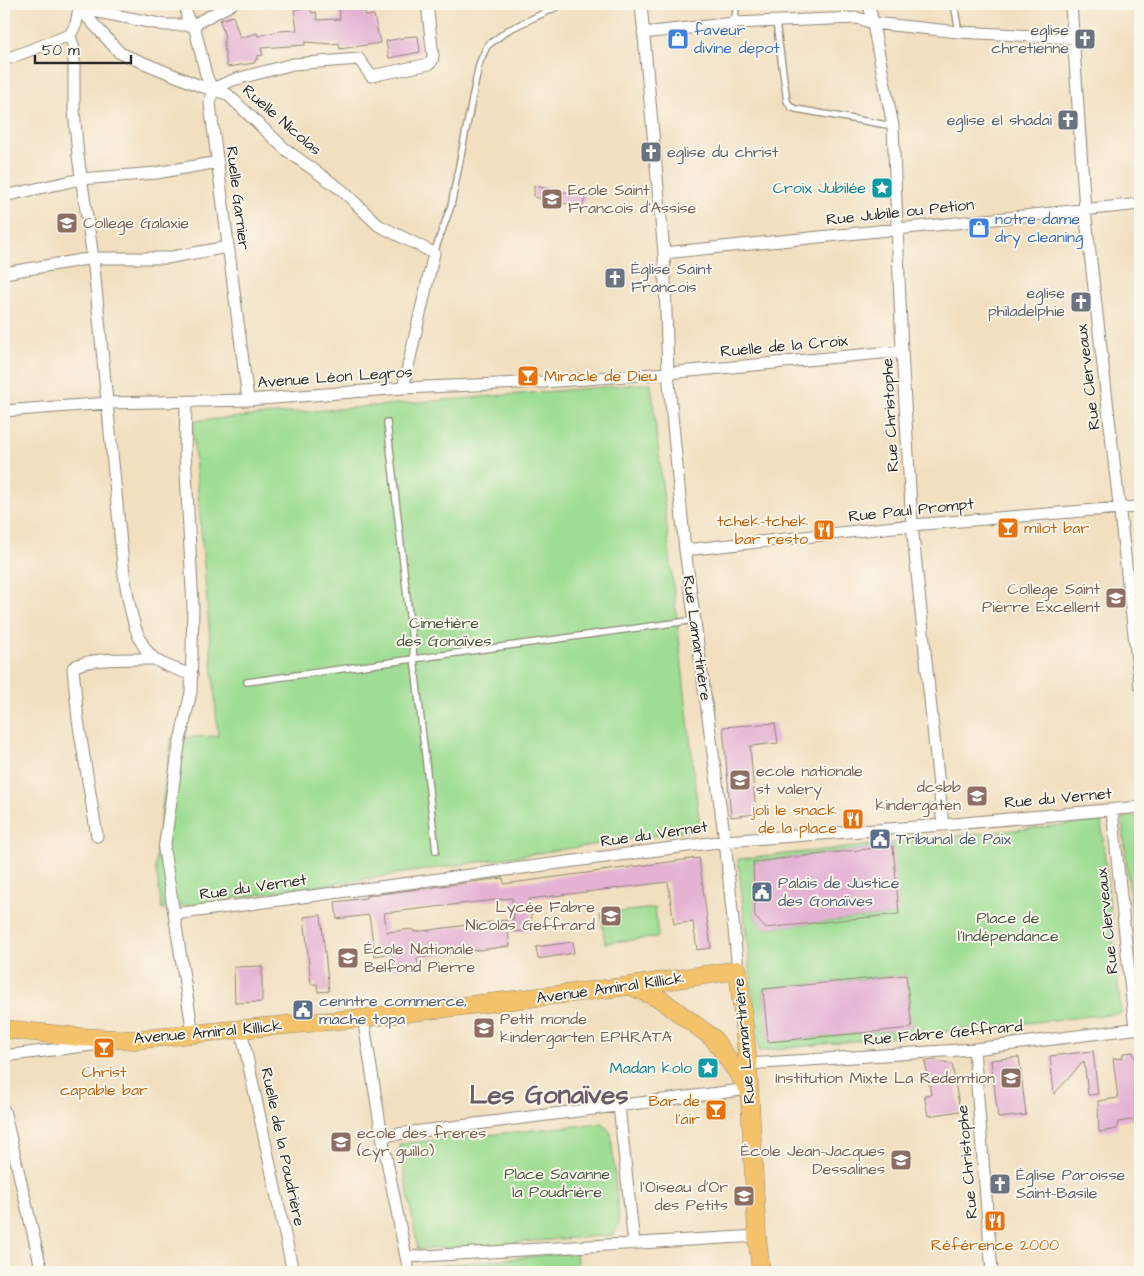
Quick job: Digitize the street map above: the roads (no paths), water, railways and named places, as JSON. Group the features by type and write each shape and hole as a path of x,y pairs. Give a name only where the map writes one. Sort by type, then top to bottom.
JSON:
{"main road":[{"name":"Avenue Amiral Killick","path":"4,1029 80,1037 134,1040 242,1028 363,1018 630,986 738,970"},
{"name":"Rue Lamartinère","path":"738,970 748,1064 757,1236 761,1272"},
{"path":"630,986 660,999 713,1038 748,1089"}],"street":[{"name":"Ruelle Garnier","path":"186,4 187,18 193,25 206,75 212,89 210,104 248,400"},
{"path":"4,60 70,35 76,24 76,6 165,25 193,25 232,4"},
{"path":"212,89 233,80 293,64 359,59 372,76 428,64 434,56 427,4"},
{"name":"Rue Lamartinère","path":"641,4 664,253 668,373 685,550 725,841 738,970"},
{"name":"Rue Christophe","path":"869,4 893,126 902,351 912,525 943,825"},
{"name":"Rue Clerveaux","path":"1071,4 1075,38 1084,210 1140,686"},
{"name":"Ruelle Nicolas","path":"76,6 120,53 200,86 227,94 285,149 342,191 378,224 434,253"},
{"path":"643,33 734,23 858,18 873,23 959,32 1075,38"},
{"path":"70,35 74,49 74,109 81,179 93,258 124,575 133,620 139,638 154,659 192,675"},
{"path":"4,196 81,179 156,173 218,162"},
{"name":"Rue Jubile ou Petion","path":"664,253 1140,204"},
{"path":"4,273 93,258 166,258 228,246"},
{"path":"403,388 434,253"},
{"name":"Ruelle de la Croix","path":"668,373 902,351"},
{"name":"Avenue Léon Legros","path":"4,411 108,403 248,400 403,388 543,382 668,373"},
{"path":"186,402 185,452 193,608 192,675 191,692 179,745 164,850 192,1034"},
{"name":"Rue Paul Prompt","path":"685,550 912,525 1140,507"},
{"path":"97,836 78,720 73,668 82,663 107,660 154,659"},
{"name":"Rue du Vernet","path":"175,914 725,841 943,825 1140,807"},
{"name":"Rue Clerveaux","path":"1112,810 1138,1029"},
{"path":"363,1018 382,1136 409,1272"},
{"name":"Ruelle de la Poudrière","path":"242,1028 293,1272"},
{"name":"Rue Fabre Geffrard","path":"748,1064 974,1048 1138,1029"},
{"path":"4,1056 134,1040"},
{"name":"Rue Christophe","path":"974,1048 992,1272"},
{"path":"382,1136 748,1089"},
{"path":"619,1106 634,1244"},
{"path":"4,1110 42,1272"},
{"path":"407,1258 757,1236"}],"lane":[{"path":"434,253 452,206 479,64 487,46 508,30 563,4"},
{"path":"734,23 737,4"},
{"path":"954,4 959,32"},
{"path":"776,22 787,102 791,107 893,126"},
{"path":"387,422 436,851"},
{"path":"247,682 695,620"}],"place":[{"name":"faveur divine depot","path":"678,39"},
{"name":"eglise chretienne","path":"1085,39"},
{"name":"eglise el shadai","path":"1068,120"},
{"name":"eglise du christ","path":"651,152"},
{"name":"Croix Jubilée","path":"882,188"},
{"name":"Ecole Saint Francois d'Assise","path":"552,199"},
{"name":"College Galaxie","path":"67,223"},
{"name":"notre dame dry cleaning","path":"979,228"},
{"name":"Église Saint Francois","path":"615,278"},
{"name":"eglise philadelphie","path":"1081,302"},
{"name":"Miracle de Dieu","path":"528,376"},
{"name":"milot bar","path":"1008,528"},
{"name":"tchek-tchek bar resto","path":"824,530"},
{"name":"College Saint Pierre Excellent","path":"1116,598"},
{"name":"ecole nationale st valery","path":"740,780"},
{"name":"dcsbb kindergaten","path":"977,796"},
{"name":"joli le snack de la place","path":"853,819"},
{"name":"Tribunal de Paix","path":"880,839"},
{"name":"Palais de Justice des Gonaïves","path":"762,892"},
{"name":"Lycée Fabre Nicolas Geffrard","path":"611,916"},
{"name":"École Nationale Belfond Pierre","path":"348,958"},
{"name":"cenntre commerce, mache topa","path":"303,1010"},
{"name":"Petit monde kindergarten EPHRATA","path":"484,1028"},
{"name":"Christ capable bar","path":"104,1048"},
{"name":"Madan kolo","path":"708,1068"},
{"name":"Institution Mixte La Redemtion","path":"1011,1078"},
{"name":"Bar de l'air","path":"716,1110"},
{"name":"ecole des freres (cyr guillo)","path":"341,1142"},
{"name":"École Jean-Jacques Dessalines","path":"901,1160"},
{"name":"Église Paroisse Saint-Basile","path":"1000,1184"},
{"name":"l'Oiseau d'Or des Petits","path":"744,1196"},
{"name":"Référence 2000","path":"995,1221"}],"district":[{"name":"Les Gonaïves","path":"549,1095"}],"park label":[{"name":"Cimetière des Gonaïves","path":"444,632"},
{"name":"Place de l'Indépendance","path":"1008,927"},
{"name":"Place Savanne la Poudrière","path":"557,1183"}]}
